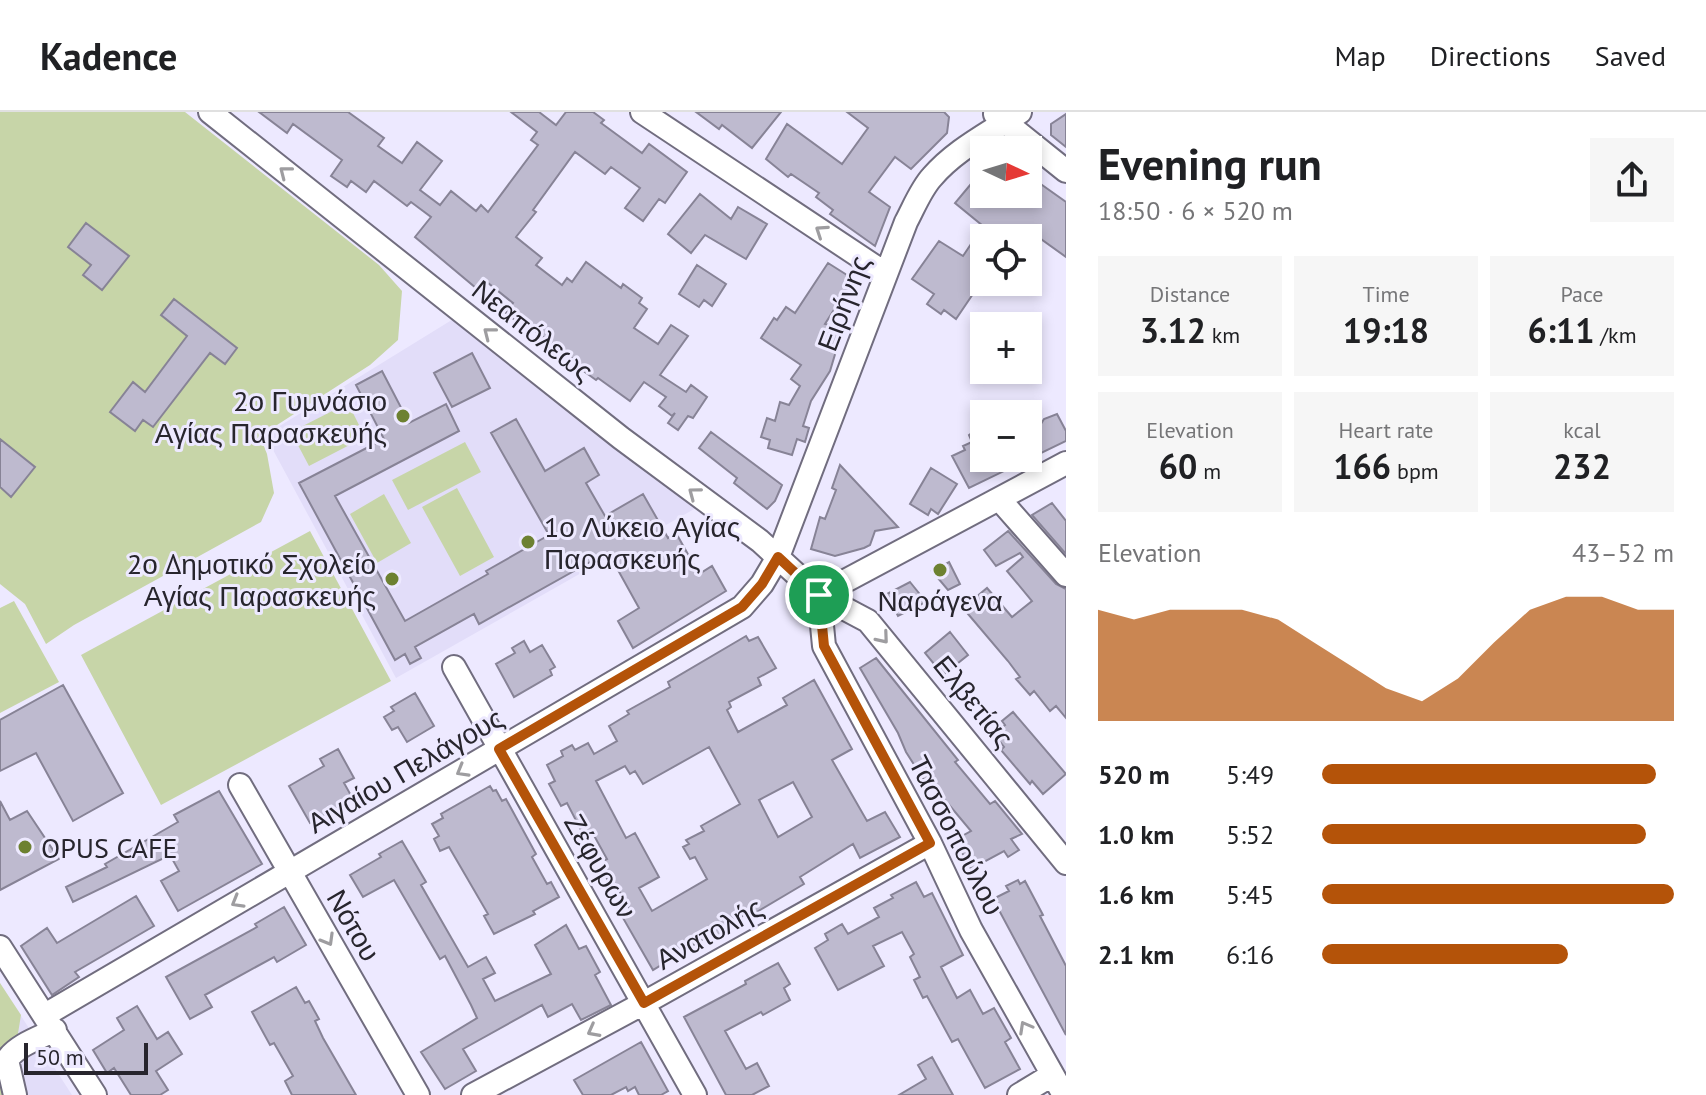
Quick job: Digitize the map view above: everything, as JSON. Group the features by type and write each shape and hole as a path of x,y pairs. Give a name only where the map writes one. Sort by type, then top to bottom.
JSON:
{"street":[{"name":"Νεαπόλεως","path":"210,112 621,438 778,557 819,595"},
{"path":"642,112 886,274"},
{"name":"Ειρήνης","path":"778,557 906,222 930,178 1006,115"},
{"path":"1006,115 1066,171"},
{"path":"819,595 1066,463"},
{"path":"1000,500 1066,575"},
{"name":"Αιγαίου Πελάγους","path":"15,1095 7,1060 50,1023 289,872 742,607 762,584 778,557"},
{"name":"Τασσοπούλου","path":"819,595 824,646 930,843 971,930 1064,1095"},
{"name":"Ελβετίας","path":"819,595 868,621 1066,863"},
{"name":"Ζέφυρων","path":"454,667 695,1095"},
{"name":"Νότου","path":"240,785 418,1095"},
{"name":"Ανατολής","path":"473,1095 930,843"},
{"path":"0,947 95,1095"},
{"path":"1019,1095 1052,1075"}],"shaded area":[{"path":"455,318 548,397 696,508 396,678 265,435"},
{"path":"0,983 32,1033 72,1095 0,1095"}],"green space":[{"path":"0,112 185,112 379,265 402,291 398,340 370,365 260,436 267,454 274,493 261,522 74,625 46,644 25,604 0,584"},
{"path":"348,403 365,437 309,466 291,432"},
{"path":"465,442 481,472 408,510 392,480"},
{"path":"457,488 494,557 460,576 422,507"},
{"path":"384,494 411,543 377,563 350,514"},
{"path":"310,531 391,681 161,805 81,655"},
{"path":"14,601 59,682 0,713 0,608"},
{"path":"0,983 21,1015 8,1095 0,1095"}],"building":[{"path":"259,112 348,112 384,138 378,146 402,163 417,142 442,161 420,190 440,205 451,191 476,211 481,205 488,212 538,145 531,140 537,132 511,112 539,112 556,125 566,112 593,112 604,120 601,123 642,153 649,144 687,172 665,203 659,199 643,221 625,208 640,188 611,167 605,174 575,152 516,237 542,258 536,265 562,285 567,278 572,282 586,262 621,288 623,284 642,298 639,303 647,309 634,328 658,344 671,325 688,336 660,375 686,392 691,385 707,397 693,418 688,416 678,430 668,423 675,413 672,416 659,406 666,397 644,382 630,401 598,378 596,380 571,362 573,359 506,313 513,303 483,279 476,288 415,237 431,217 411,202 407,206 374,181 366,192 351,181 347,187 331,176 342,160 293,124 287,133"},
{"path":"696,112 781,112 752,148 722,125 719,129"},
{"path":"847,112 944,112 949,117 947,133 911,169 895,157 869,192 890,207 875,246 830,214 833,210 816,197 819,193 791,174 788,177 766,159 787,124 842,164 868,128"},
{"path":"1066,114 1066,147 1051,135 1051,124"},
{"path":"970,185 970,208 1042,208 1042,185 1066,202 1066,257 1042,240 1042,224 981,224 955,203"},
{"path":"700,194 731,219 738,207 767,224 746,259 705,235 691,253 668,234"},
{"path":"86,223 129,256 102,290 83,275 91,265 68,247"},
{"path":"939,241 963,256 970,246 972,296 956,319 944,310 941,314 927,304 934,294 912,279"},
{"path":"828,263 858,282 848,297 844,294 825,324 843,329 830,371 811,401 803,426 809,428 805,442 797,439 792,455 768,448 770,440 761,437 767,418 775,421 780,402 789,405 800,386 791,379 801,365 761,338 774,318 777,320 786,307 795,313"},
{"path":"697,265 726,284 712,306 704,300 699,307 679,294"},
{"path":"174,299 237,348 225,364 210,353 153,427 143,420 135,431 110,412 133,382 145,392 187,336 161,315"},
{"path":"472,353 490,388 452,407 434,373"},
{"path":"382,371 409,423 446,404 459,431 335,496 405,621 549,535 491,433 516,419 545,471 584,448 599,475 586,483 605,516 643,494 668,538 676,533 699,574 712,566 726,591 633,648 618,621 639,608 608,552 479,624 474,614 415,647 421,658 410,664 405,654 395,660 299,483 384,439 356,385"},
{"path":"1057,414 1066,431 1066,441 1042,453 1042,422"},
{"path":"711,432 782,485 775,501 767,509 734,483 737,478 699,448"},
{"path":"0,439 35,467 11,497 0,487"},
{"path":"970,443 970,472 1002,472 969,488 952,456 965,450 963,446"},
{"path":"840,465 898,527 875,531 870,545 835,556 811,549 820,517 825,519 836,490 832,488"},
{"path":"931,468 957,484 938,514 931,509 928,515 910,504"},
{"path":"1052,503 1066,521 1066,554 1032,515"},
{"path":"1008,531 1056,584 1066,589 1066,718 1056,706 1050,711 1034,691 1030,695 1016,679 1020,677 1008,661 963,608 987,588 1012,617 1032,601 1007,571 1023,557 1020,553 996,566 984,550"},
{"path":"949,562 960,584 948,590 932,571"},
{"path":"910,582 926,602 898,616 887,594"},
{"path":"950,632 968,655 943,675 925,653"},
{"path":"746,636 749,641 758,637 776,668 758,678 761,685 729,702 731,707 727,710 738,732 787,705 783,698 814,680 852,749 832,760 867,821 885,812 900,837 860,858 853,844 800,877 804,884 755,913 754,910 722,927 725,933 707,943 705,938 653,970 623,918 632,913 618,889 614,891 606,877 610,875 603,861 607,859 591,830 583,834 567,803 561,806 549,784 555,781 547,765 563,756 561,751 572,745 575,750 588,743 594,754 617,741 609,726 629,714 627,711 670,687 668,682","holes":["709,747 740,804 701,826 704,831 686,840 689,844 683,847 690,859 695,857 707,879 652,911 639,888 659,877 635,833 626,838 596,781 625,766 630,774 635,771 643,784","793,782 812,817 778,837 759,800"]},
{"path":"524,641 530,652 542,645 555,667 550,670 552,675 514,697 496,664 515,653 512,648"},
{"path":"876,658 958,760 955,762 990,804 995,801 1022,834 1011,839 1019,850 1008,857 1004,851 971,869 955,840 971,831 930,782 927,785 860,668"},
{"path":"63,685 123,793 73,821 36,753 0,771 0,720"},
{"path":"415,693 434,726 407,742 398,727 392,730 384,717 394,711 391,707"},
{"path":"1013,712 1066,774 1043,794 1032,781 1030,784 1001,750 1004,747 994,734 1005,725 1002,721"},
{"path":"338,749 354,778 344,783 353,799 310,823 289,786 324,766 320,759"},
{"path":"490,786 502,801 506,799 536,854 532,857 547,884 551,882 559,897 533,911 535,914 494,934 484,916 488,914 449,847 440,851 434,839 439,836 432,824 443,818 441,814"},
{"path":"219,791 262,864 178,911 161,881 179,871 170,855 73,902 66,887 107,867 105,864 178,822 174,815"},
{"name":"OPUS CAFE","path":"0,801 10,820 27,811 59,859 0,890"},
{"path":"402,841 426,882 421,885 468,967 486,957 495,973 483,979 495,1001 551,974 535,945 566,925 579,949 586,946 600,972 595,975 611,1005 581,1020 572,1004 548,1017 542,1005 463,1049 476,1071 445,1089 421,1052 477,1018 445,956 440,959 394,880 363,897 350,875"},
{"path":"1018,880 1020,884 1025,881 1066,966 1066,1035 993,899 1009,891 1006,886"},
{"path":"916,882 924,897 932,893 963,955 941,967 957,998 970,990 983,1014 994,1008 1011,1038 1005,1042 1020,1069 985,1088 958,1039 952,1042 927,996 923,998 914,980 920,977 910,957 914,954 902,932 873,946 884,966 838,990 815,948 828,940 825,934 842,924 848,934 879,917 874,908"},
{"path":"136,896 154,926 75,972 79,977 52,995 21,946 47,928 57,943"},
{"path":"284,907 306,945 277,962 274,957 205,995 212,1007 190,1019 166,977 257,927 255,924"},
{"path":"778,963 790,984 784,988 790,1000 725,1031 746,1069 757,1063 769,1086 752,1095 726,1095 684,1017"},
{"path":"296,987 319,1019 315,1021 323,1038 356,1095 292,1095 285,1081 293,1076 274,1043 270,1045 252,1012"},
{"path":"137,1006 157,1039 168,1032 182,1054 156,1071 168,1090 160,1095 131,1095 114,1068 107,1073 93,1050 124,1030 117,1018"},
{"path":"641,1042 668,1091 661,1095 639,1095 635,1087 628,1091 626,1087 611,1095 583,1095 574,1080"},
{"path":"932,1057 953,1095 899,1095 926,1079 918,1065"}],"place":[{"name":"2ο Γυμνάσιο Αγίας Παρασκευής","path":"403,416"},
{"name":"1ο Λύκειο Αγίας Παρασκευής","path":"528,542"},
{"name":"Ναράγενα","path":"940,570"},
{"name":"2ο Δημοτικό Σχολείο Αγίας Παρασκευής","path":"392,579"},
{"name":"OPUS CAFE","path":"25,847"}],"route":[{"path":"778,557 819,595 824,646 930,843 644,1003 499,749 742,607 762,584 778,557"}]}
